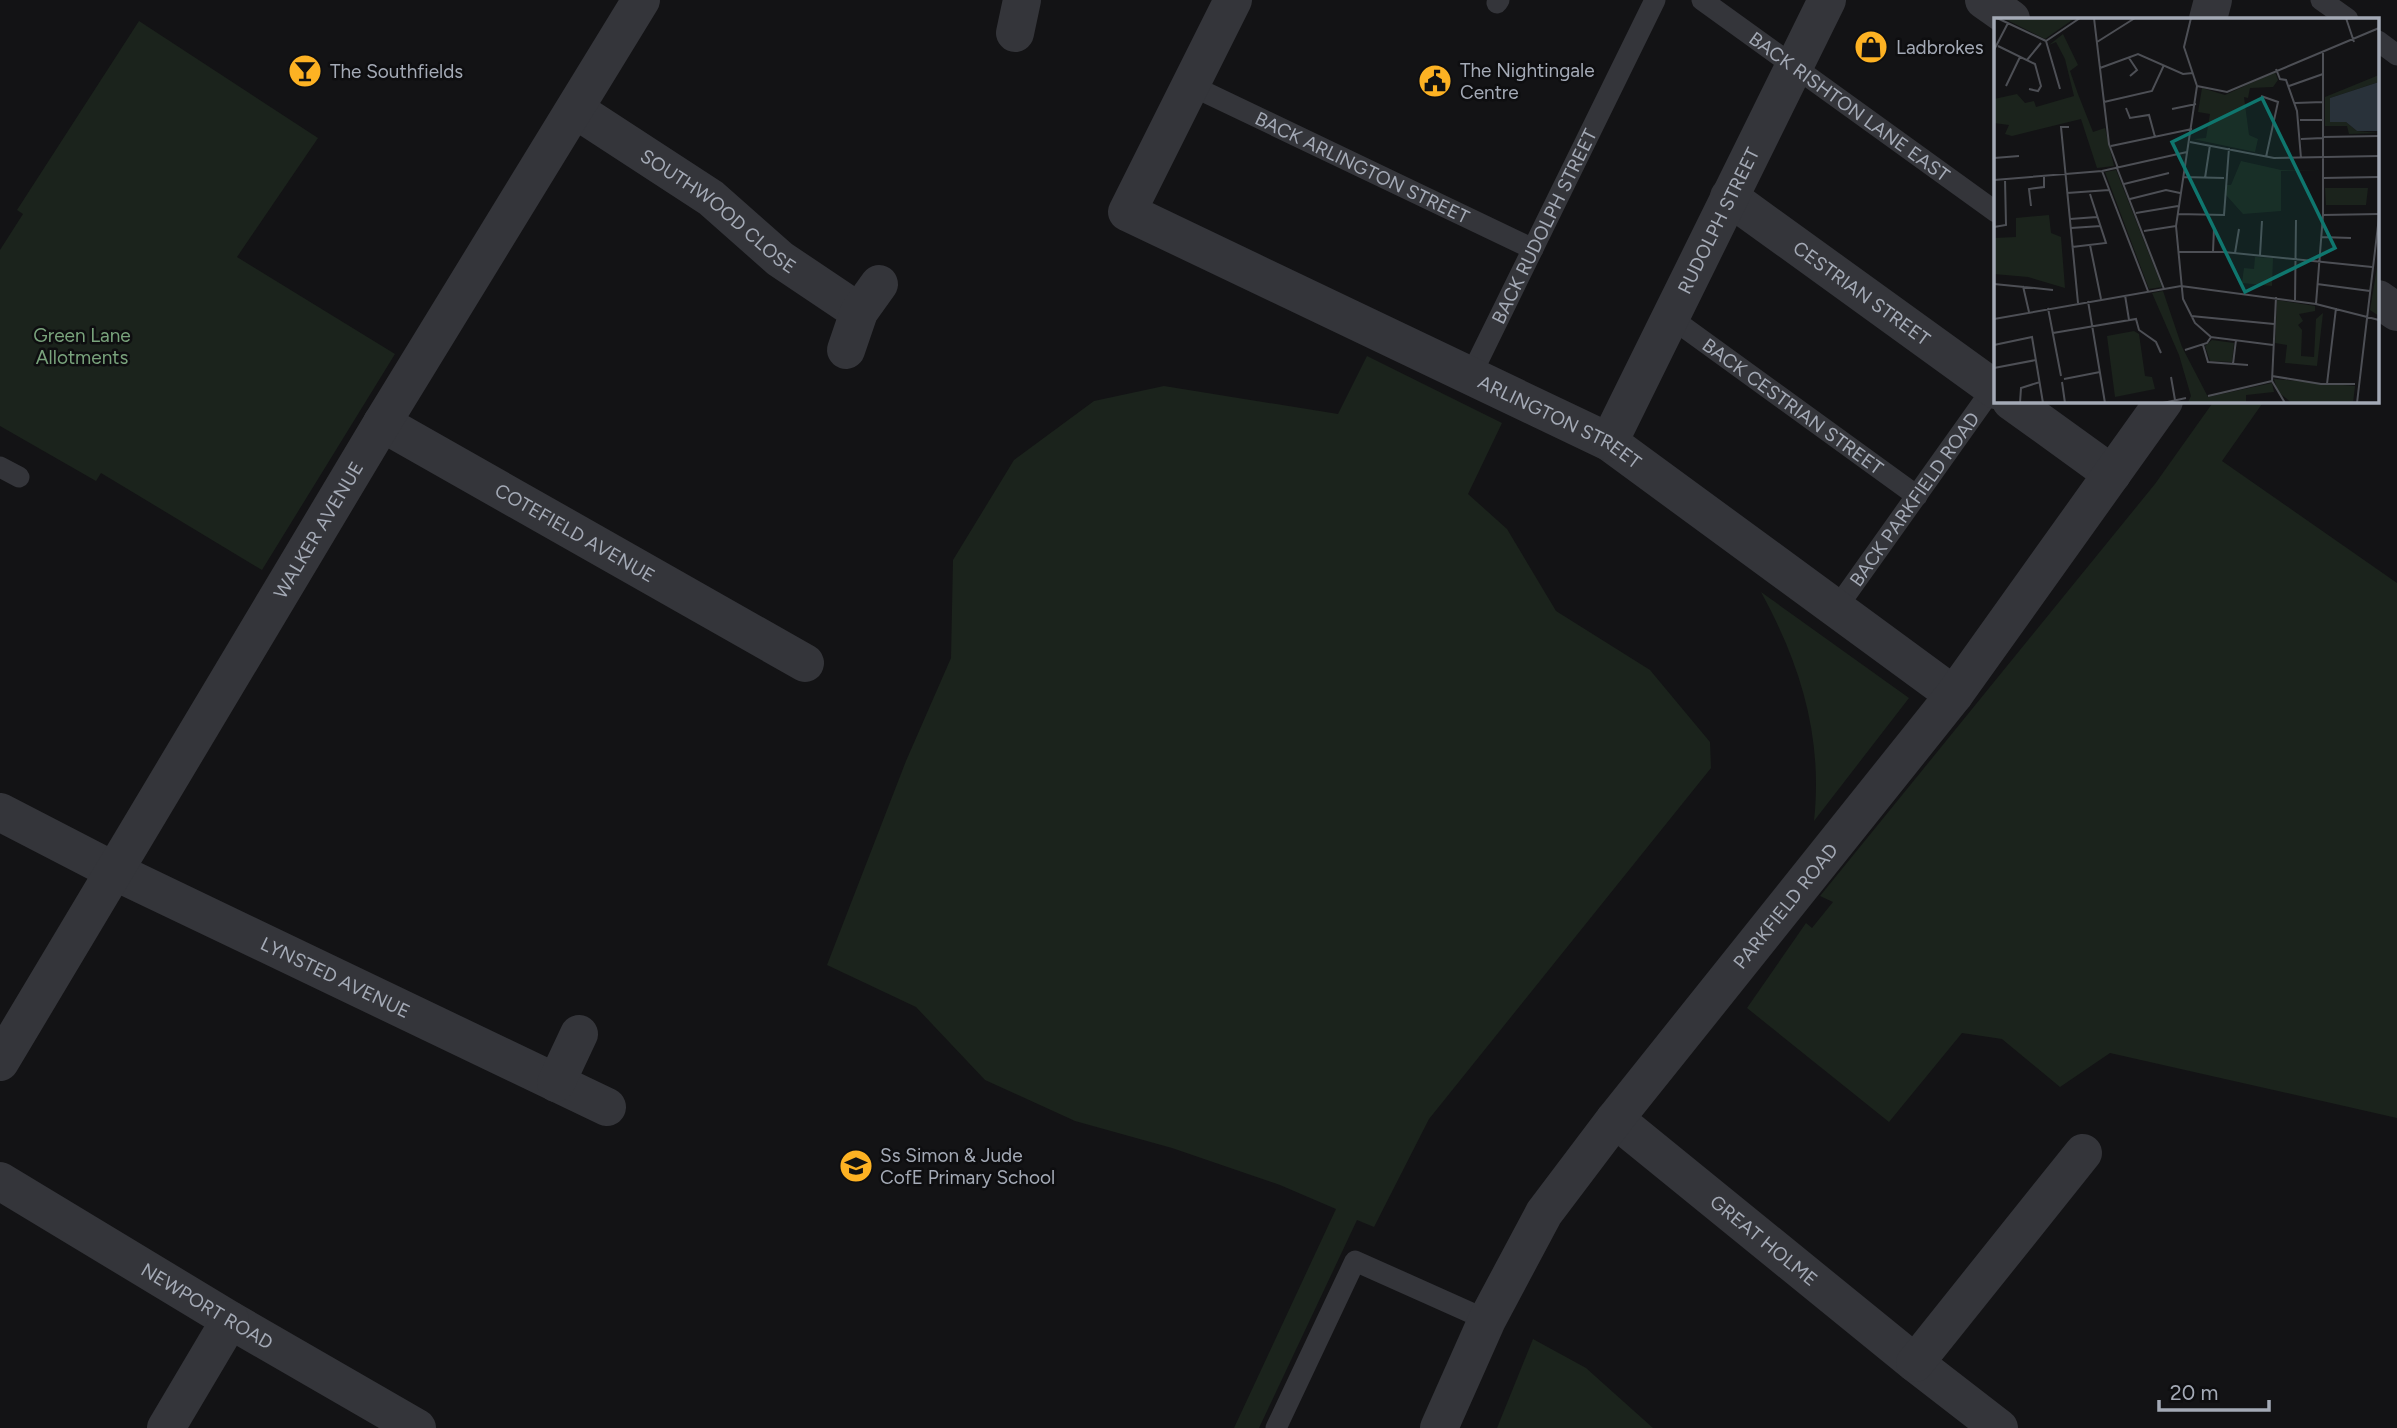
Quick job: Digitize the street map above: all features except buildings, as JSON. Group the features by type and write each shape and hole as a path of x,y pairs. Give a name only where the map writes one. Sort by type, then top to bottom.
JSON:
{"street":[{"name":"WALKER AVENUE","path":"0,1062 382,423 641,0"},
{"path":"1190,85 1233,0"},
{"name":"RUDOLPH STREET","path":"1609,442 1827,0"},
{"path":"1984,0 2010,18"},
{"path":"2208,18 2213,0"},
{"name":"ARLINGTON STREET","path":"1190,85 1127,212 1609,442 1954,695"},
{"name":"SOUTHWOOD CLOSE","path":"576,110 711,198 779,259 869,298 846,350"},
{"name":"CESTRIAN STREET","path":"1729,197 1994,389"},
{"path":"2380,300 2397,312"},
{"name":"CESTRIAN STREET","path":"2012,402 2112,474"},
{"name":"PARKFIELD ROAD","path":"1439,1428 1487,1320 1544,1213 1615,1119 1954,695 2163,402"},
{"name":"COTEFIELD AVENUE","path":"382,423 760,656 805,663"},
{"name":"LYNSTED AVENUE","path":"0,811 116,872 607,1107"},
{"path":"556,1083 579,1034"},
{"name":"GREAT HOLME","path":"1615,1119 1999,1428"},
{"path":"1915,1363 2083,1153"},
{"name":"NEWPORT ROAD","path":"0,1181 230,1320 417,1428"},
{"path":"166,1428 230,1320"}],"lane":[{"name":"BACK RUDOLPH STREET","path":"1470,377 1656,0"},
{"name":"BACK RISHTON LANE EAST","path":"1702,0 1994,211"},
{"path":"2321,0 2347,18"},
{"path":"2380,42 2397,55"},
{"name":"BACK ARLINGTON STREET","path":"1190,85 1533,249"},
{"name":"BACK CESTRIAN STREET","path":"1670,317 1917,496"},
{"name":"BACK PARKFIELD ROAD","path":"1836,609 1917,496 1994,400"},
{"path":"0,467 19,477"},
{"path":"1276,1428 1354,1261 1487,1320"}],"green space":[{"name":"Green Lane Allotments","path":"139,21 318,138 237,257 395,354 262,570 101,473 96,481 0,426 0,250 23,214 17,210"},
{"path":"1367,356 1502,423 1468,494 1507,529 1556,611 1650,670 1710,742 1711,768 1429,1119 1374,1227 1357,1220 1259,1428 1234,1428 1336,1209 1280,1185 1172,1148 1075,1121 985,1080 916,1007 827,965 906,761 951,658 953,560 1014,460 1094,401 1164,386 1338,414"},
{"path":"2213,402 2263,402 2222,461 2397,583 2397,1118 2110,1053 2060,1087 2002,1039 1962,1033 1889,1122 1747,1008 1806,923 1812,928 1833,902 1820,896 2155,484"},
{"path":"1761,592 1909,698 1814,821 1815,760 1806,702 1787,647"},
{"path":"1533,1339 1586,1368 1653,1428 1497,1428"}],"place":[{"name":"Ladbrokes","path":"1871,47"},
{"name":"The Southfields","path":"305,71"},
{"name":"The Nightingale Centre","path":"1435,81"},
{"name":"Ss Simon & Jude CofE Primary School","path":"856,1166"}]}
